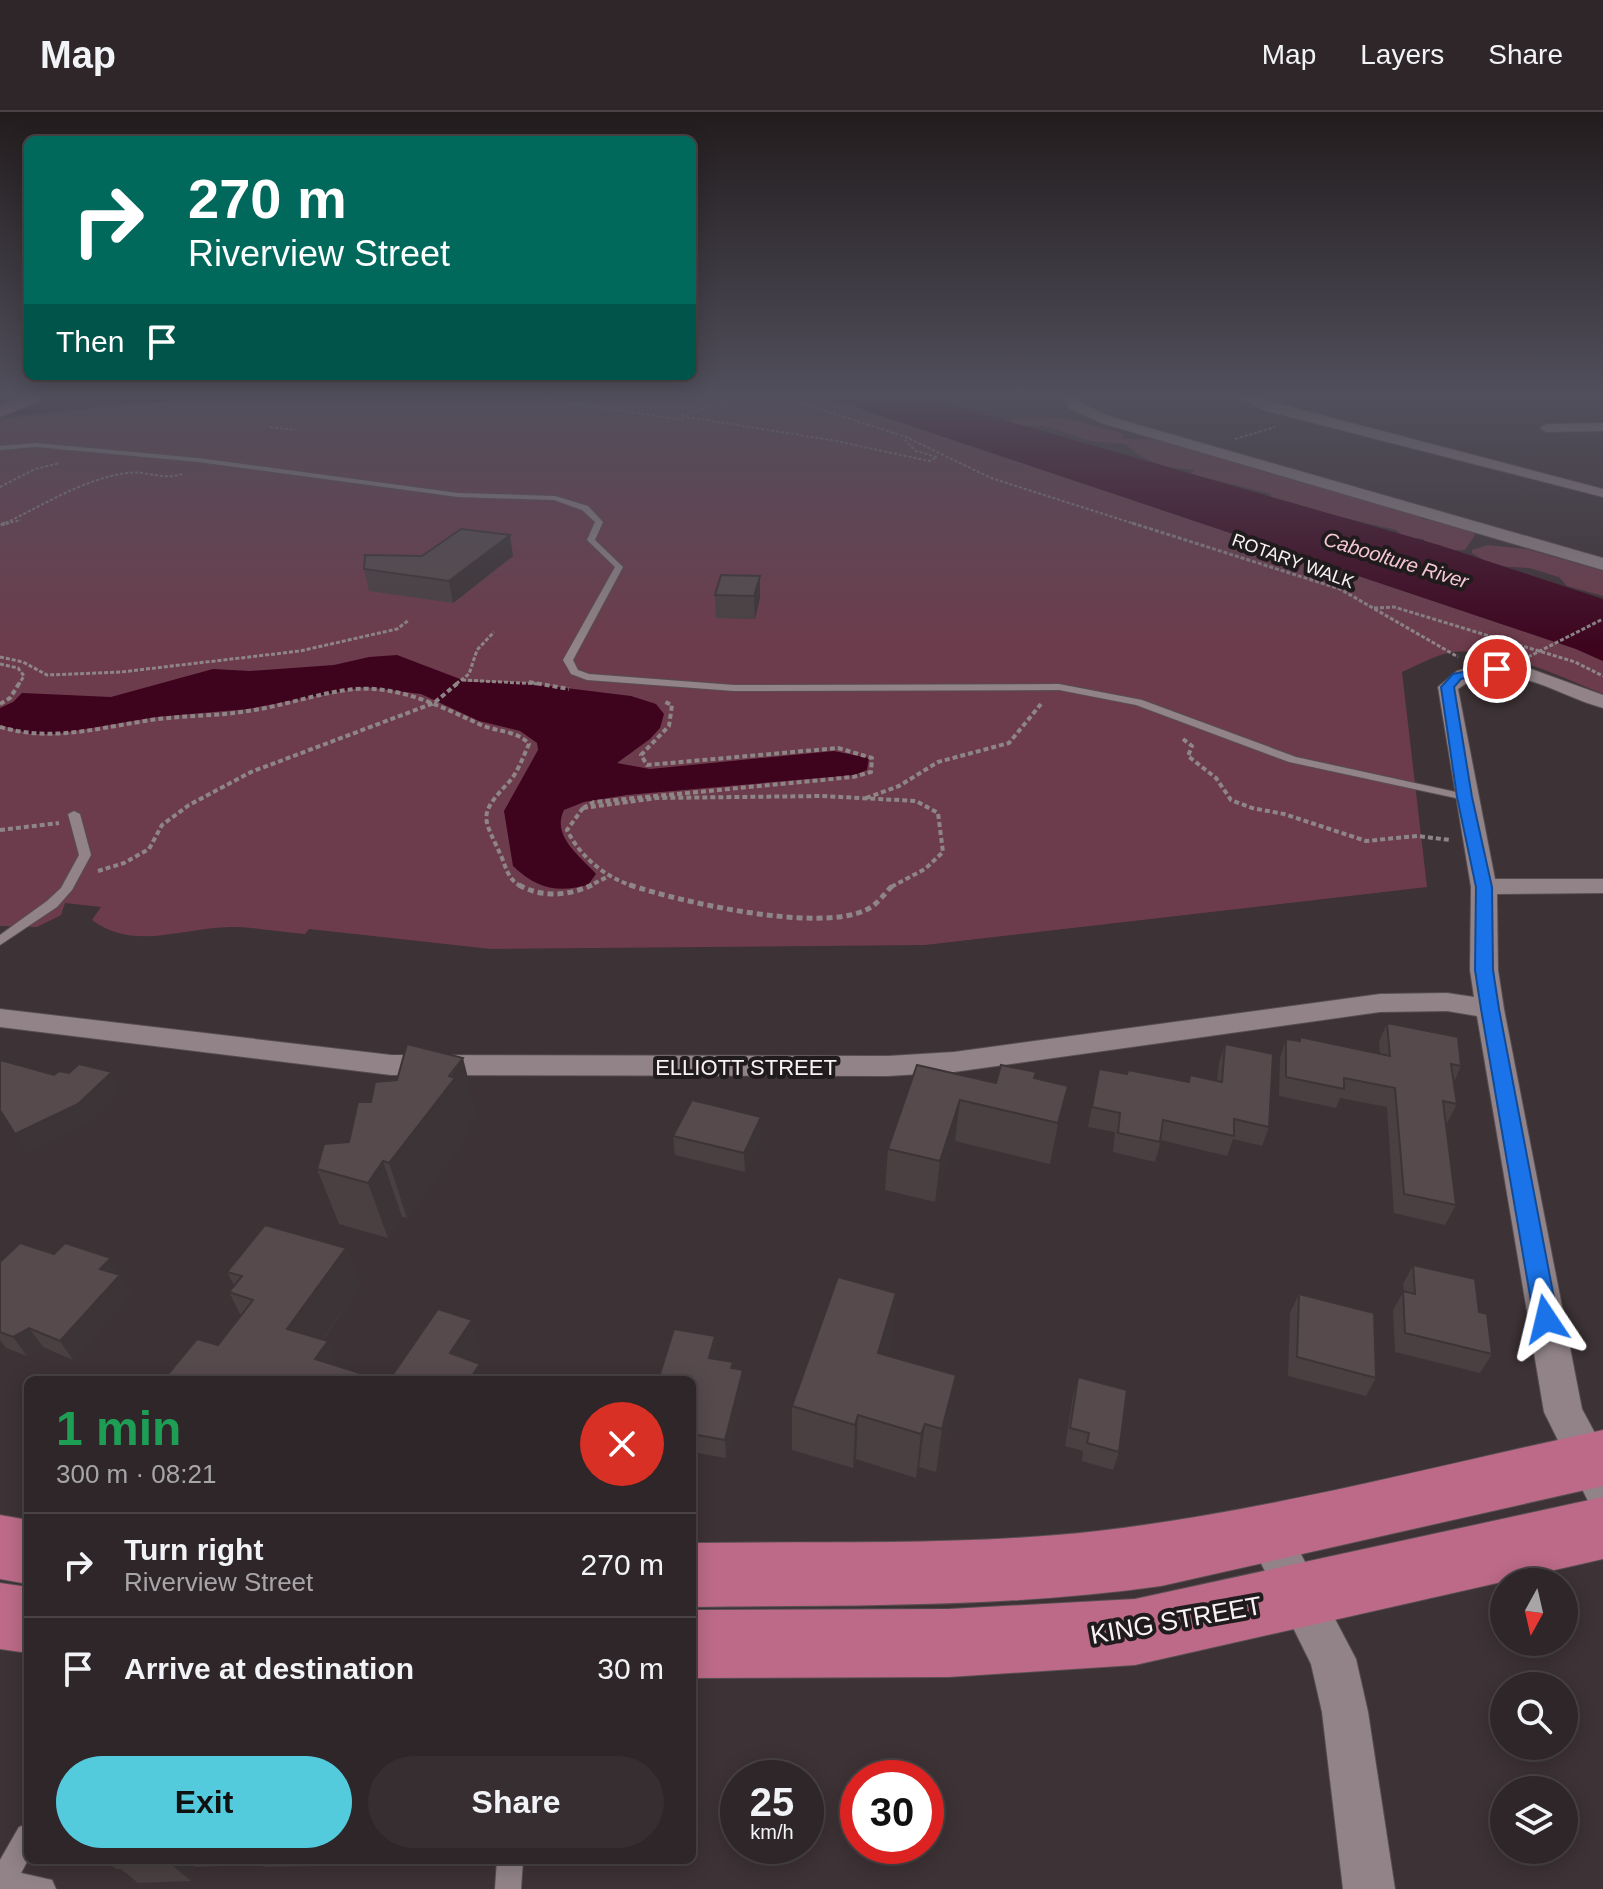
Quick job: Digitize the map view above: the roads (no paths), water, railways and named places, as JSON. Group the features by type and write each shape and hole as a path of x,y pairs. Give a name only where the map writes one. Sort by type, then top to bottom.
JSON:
{"main road":[{"path":"696,1575 953,1572 1095,1563 1161,1554 1597,1469"},
{"name":"KING STREET","path":"696,1644 1041,1640 1135,1632 1603,1528"},
{"path":"0,1547 24,1551"},
{"path":"0,1616 24,1619"}],"street":[{"path":"1317,481 1603,564"},
{"path":"1555,481 1603,493"},
{"path":"1597,1469 1563,1412 1490,1009 1484,970 1484,887 1465,797 1448,687 1471,666 1522,674 1603,702"},
{"path":"1484,887 1603,886"},
{"name":"ELLIOTT STREET","path":"0,1018 391,1065 531,1068 888,1066 954,1062 1380,1003 1447,1002 1490,1009"},
{"path":"1267,1533 1303,1596 1333,1659 1345,1712 1369,1889"}],"lane":[{"path":"353,481 458,495 541,497 577,503 593,513 599,522 591,540 619,567 570,654 568,666 574,672 622,681 734,688 1059,687 1138,702 1293,760 1465,797"},
{"path":"0,941 52,904 85,855 74,817"},
{"path":"24,1843 0,1883 43,1889"},
{"path":"508,1889 510,1864"}],"water":[{"name":"Caboolture River","path":"1075,481 1216,481 1439,545 1603,599 1603,661 1576,649"},
{"path":"397,655 468,682 517,682 631,696 656,704 664,714 660,728 617,763 650,769 834,751 869,758 867,770 854,775 627,795 584,802 564,810 561,828 575,853 596,874 588,885 557,889 530,880 513,866 504,811 538,750 537,743 520,731 479,721 421,694 365,687 248,709 156,717 57,734 31,734 0,725 0,708 22,693 111,697 213,669 250,671 334,665 369,657"}]}
